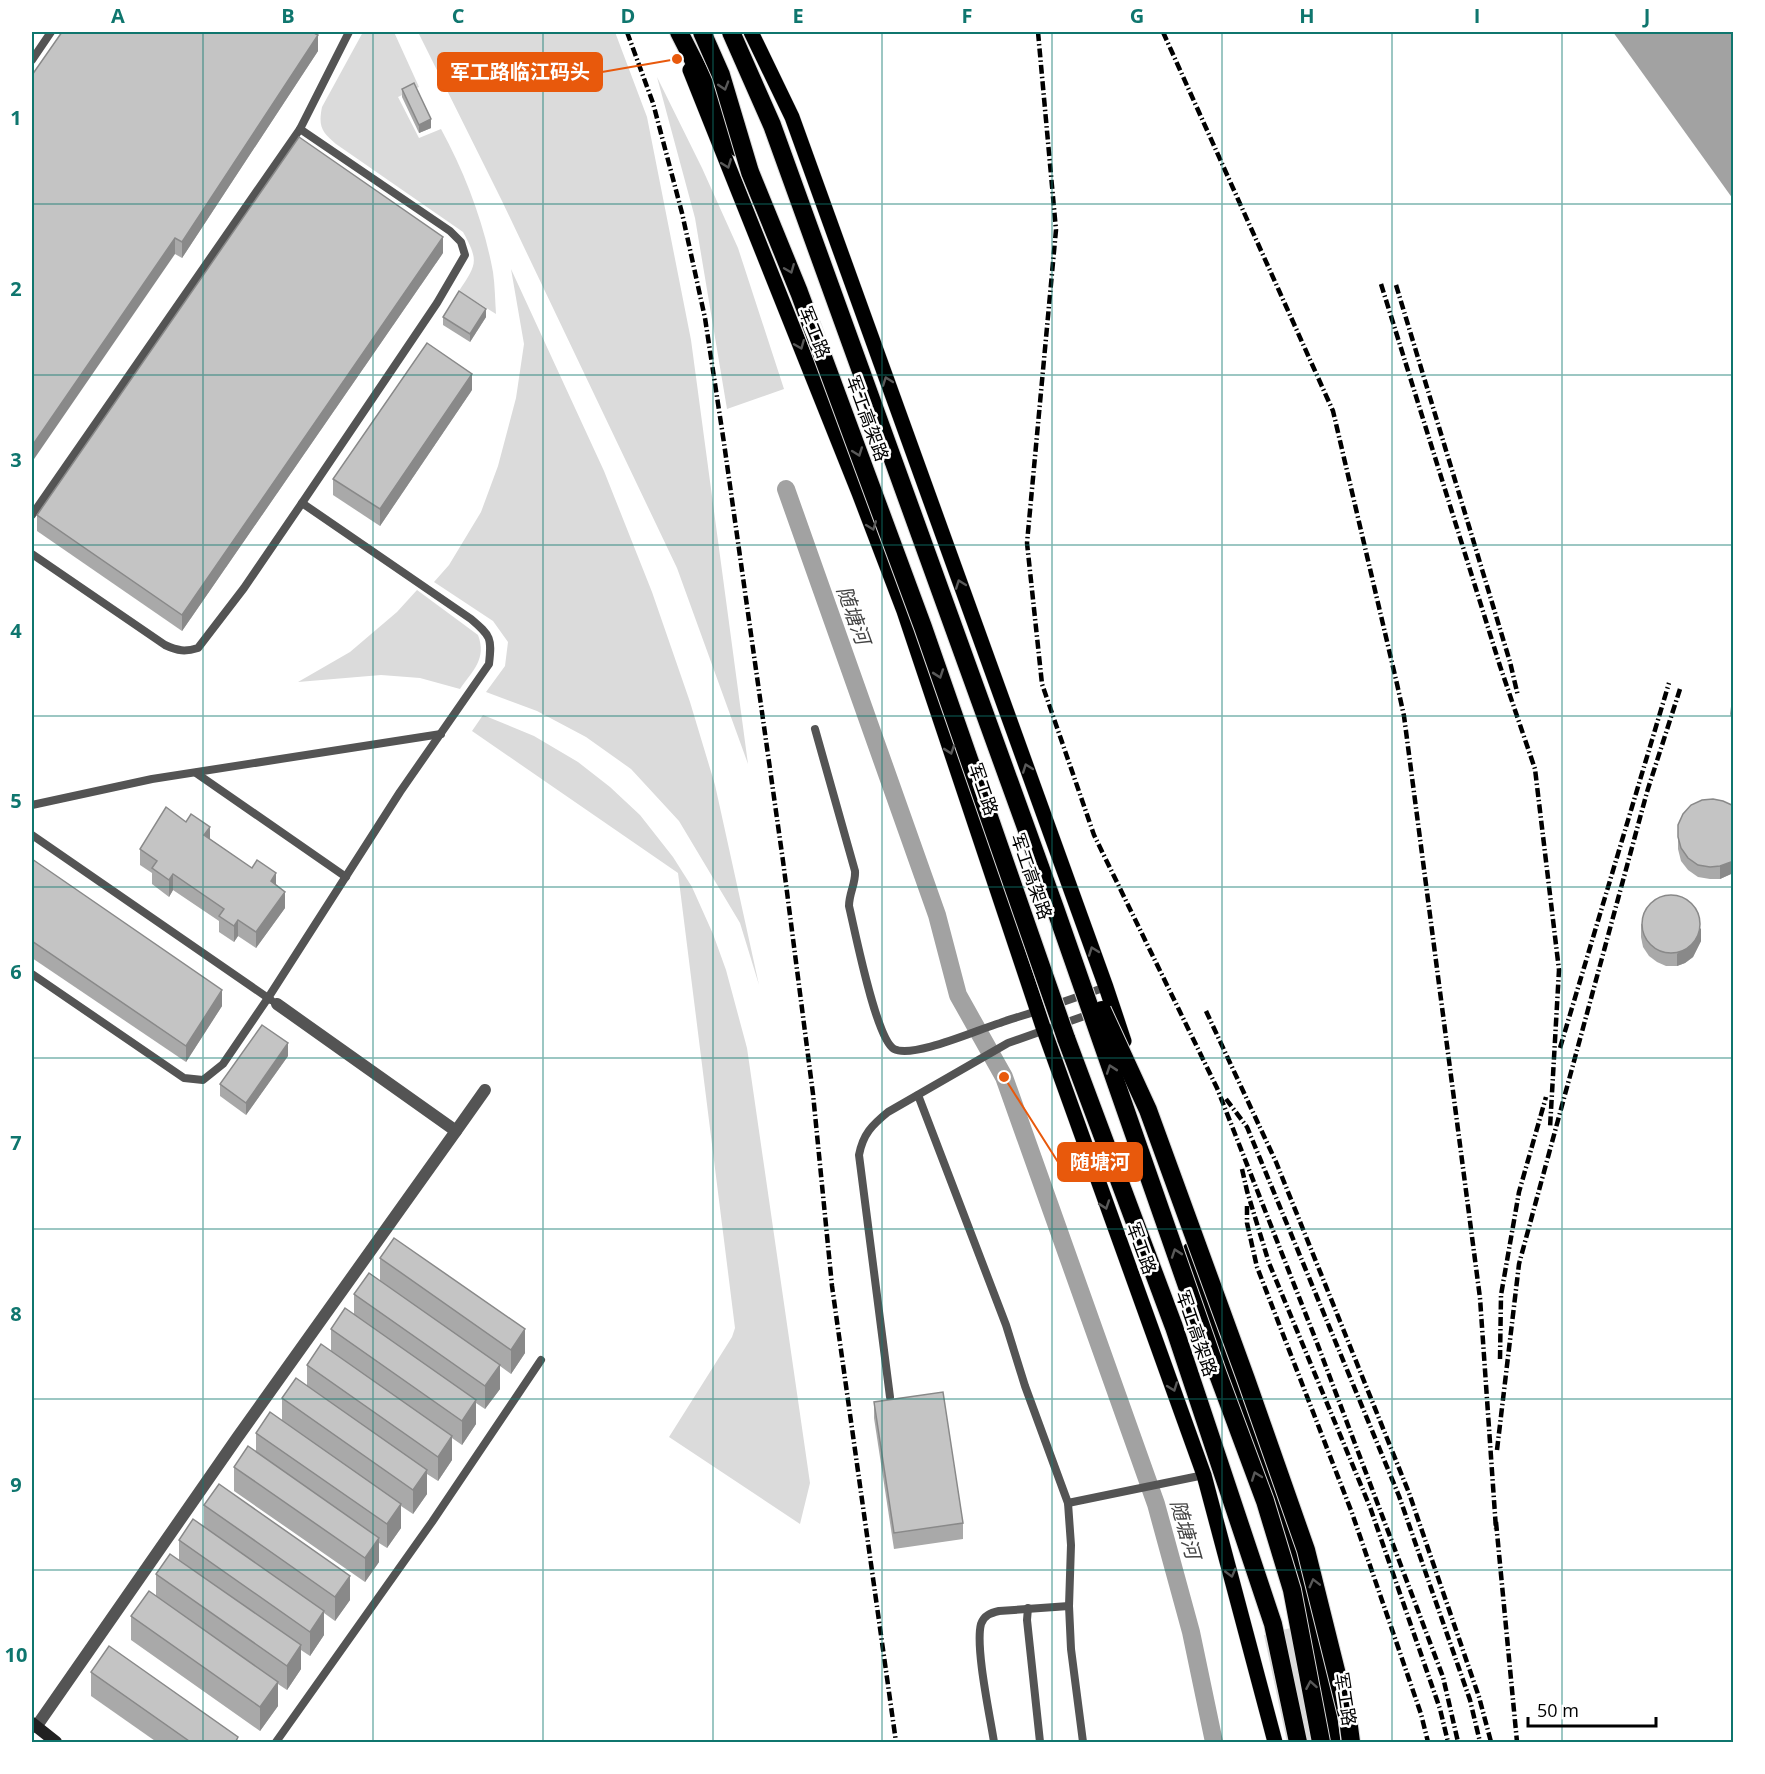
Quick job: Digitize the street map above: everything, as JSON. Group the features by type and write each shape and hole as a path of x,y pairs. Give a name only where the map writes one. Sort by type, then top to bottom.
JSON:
{"highway":[{"path":"679,32 750,172"},
{"name":"军工高架路","path":"702,32 721,75 750,172 799,292 919,616 1066,1038 1174,1327 1273,1624 1298,1743"},
{"name":"军工高架路","path":"731,32 772,125 1055,909 1217,1372 1265,1502 1292,1590 1321,1743"},
{"path":"1055,909 1148,1110 1246,1378 1306,1550 1348,1719 1351,1743"}],"main road":[{"name":"军工路","path":"674,32 904,611 1107,1212 1204,1474 1275,1743"},
{"name":"军工路","path":"750,32 792,117 1113,1006 1221,1346 1276,1490 1325,1680 1334,1743"}],"street":[{"path":"273,1001 456,1131"},
{"path":"56,1743 34,1725 485,1090"}],"lane":[{"path":"32,60 51,32"},
{"path":"32,515 300,129 349,32"},
{"path":"32,554 165,645 177,651 187,652 198,648 302,503 437,303 465,255 461,242 450,231 300,129"},
{"path":"32,974 184,1078 203,1080 223,1064 273,1001 346,877 400,792 489,664 491,646 488,633 302,503"},
{"path":"815,729 855,870 856,879 849,895 849,906 875,1011 887,1043 896,1050 907,1051 949,1042 1106,987"},
{"path":"32,805 152,779 441,734"},
{"path":"196,772 346,877"},
{"path":"32,835 273,1001"},
{"path":"890,1397 859,1155 861,1140 888,1112 1008,1043 1113,1006"},
{"path":"918,1095 1006,1325 1025,1386 1068,1503 1071,1545 1069,1606 1071,1649 1083,1743"},
{"path":"276,1743 432,1522 541,1360"},
{"path":"1068,1503 1204,1474"},
{"path":"994,1743 979,1641 982,1622 988,1614 1028,1608 1069,1606"},
{"path":"1028,1608 1027,1620 1040,1743"}],"shaded area":[{"path":"363,32 394,32 419,87 398,97 419,138 441,129 458,163 473,199 489,254 494,277 496,314 459,291 474,262 472,250 463,232 336,144 322,128 322,107"},
{"path":"418,32 615,32 647,117 691,340 748,764 677,568 502,201"},
{"path":"1613,32 1733,32 1733,199"},
{"path":"657,77 738,248 784,389 727,409 695,218"},
{"path":"511,269 604,471 652,592 690,702 715,785 759,985 740,923 679,821 631,769 586,737 537,711 486,692 505,666 508,642 493,621 434,582 449,565 481,512 498,466 516,398 524,344"},
{"path":"417,590 478,635 480,658 460,689 420,678 381,675 298,682 350,652 397,612"},
{"path":"483,715 534,736 578,762 640,815 673,857 692,887 713,934 726,970 747,1048 810,1483 800,1524 669,1437 732,1337 735,1328 678,873 472,731"},
{"path":"1309,1623 1334,1742 1287,1742 1264,1635"}],"building":[{"path":"62,32 312,32 318,35 182,242 175,238 32,446 32,75"},
{"path":"414,83 431,119 419,125 402,89"},
{"path":"299,137 443,237 182,615 37,515"},
{"path":"459,291 486,309 470,334 443,317"},
{"path":"427,343 472,374 380,509 333,479"},
{"path":"1734,702 1734,725 1731,714"},
{"path":"1713,799 1734,806 1734,859 1720,866 1710,867 1698,865 1688,858 1681,848 1678,825 1683,814 1691,805 1702,800"},
{"path":"166,807 186,822 191,814 210,827 204,835 252,868 257,860 276,873 271,881 285,892 256,932 238,920 234,926 219,916 224,909 173,874 169,880 152,868 157,861 140,849"},
{"path":"32,859 222,990 186,1046 32,941"},
{"path":"1665,895 1677,895 1692,903 1700,918 1700,930 1692,945 1677,953 1665,953 1650,945 1642,930 1642,918 1650,903"},
{"path":"262,1025 288,1043 246,1103 220,1084"},
{"path":"394,1238 525,1329 511,1350 380,1258"},
{"path":"369,1273 500,1365 485,1386 354,1294"},
{"path":"345,1308 476,1400 462,1421 331,1329"},
{"path":"321,1344 452,1436 438,1457 307,1365"},
{"path":"296,1378 427,1470 413,1490 282,1398"},
{"path":"943,1392 963,1523 894,1533 874,1402"},
{"path":"270,1412 401,1504 387,1524 256,1433"},
{"path":"248,1446 379,1538 365,1558 234,1467"},
{"path":"219,1484 350,1576 335,1597 204,1505"},
{"path":"193,1519 324,1611 310,1632 179,1540"},
{"path":"170,1554 301,1645 287,1666 156,1574"},
{"path":"149,1591 278,1682 260,1707 131,1616"},
{"path":"109,1646 238,1737 235,1743 192,1743 91,1672"}],"waterway":[{"name":"随塘河","path":"786,489 937,915 958,995 1004,1077 1156,1504 1191,1632 1214,1742"}],"railway":[{"path":"627,32 653,103 682,213 705,318 783,861 813,1094 832,1286 896,1742"},
{"path":"1038,32 1056,230 1027,543 1042,684 1094,835 1217,1088 1317,1343 1443,1677 1458,1742"},
{"path":"1163,32 1333,411 1397,684 1404,716 1480,1298 1496,1529"},
{"path":"1381,284 1500,666 1535,769 1559,970 1550,1128"},
{"path":"1396,285 1510,662 1518,696"},
{"path":"1560,1048 1669,683"},
{"path":"1497,1450 1519,1264 1647,792 1680,689"},
{"path":"1206,1011 1276,1162 1409,1493 1479,1697 1491,1742"},
{"path":"1500,1359 1501,1295 1519,1192 1546,1097"},
{"path":"1226,1099 1247,1127 1399,1496 1470,1700 1480,1742"},
{"path":"1242,1169 1269,1263 1370,1507 1440,1709 1448,1742"},
{"path":"1247,1206 1247,1223 1257,1267 1352,1513 1421,1714 1428,1742"},
{"path":"1496,1522 1517,1742"}],"place":[{"name":"军工路临江码头","path":"677,59"},
{"name":"随塘河","path":"1004,1077"}]}
